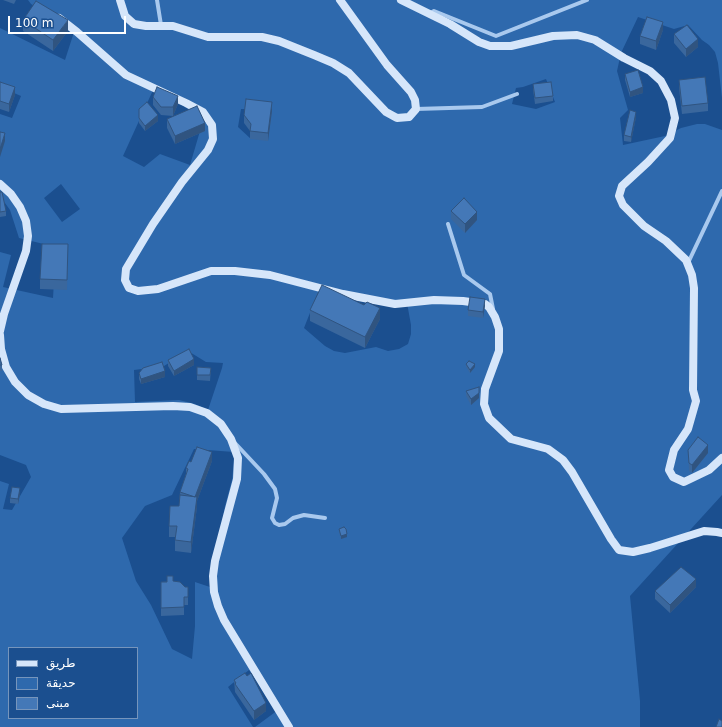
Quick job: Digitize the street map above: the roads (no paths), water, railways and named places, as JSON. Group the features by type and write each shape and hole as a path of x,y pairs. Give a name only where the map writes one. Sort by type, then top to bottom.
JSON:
{"street":[{"path":"120,0 125,16 130,22 140,25 173,26 208,36 252,36 279,41 332,63 349,73 386,112 397,118 409,117 416,109 482,107 517,94"},
{"path":"157,0 161,25"},
{"path":"340,0 387,64 411,92 415,100 416,109"},
{"path":"401,0 450,24 479,42 490,46 511,46 553,36 577,35 595,40 624,58 650,71 661,81 671,100 675,118 670,138 648,162 622,186 619,196 623,205 644,226 666,242 686,260 692,275 694,288 692,374 693,390 696,400 688,429 674,450 669,470 673,477 684,482 710,470 722,458"},
{"path":"429,14 434,11 496,36 587,0"},
{"path":"53,14 77,32 126,75 203,112 212,125 213,139 208,150 182,182 153,224 126,269 125,280 129,288 138,291 158,289 211,271 235,271 270,275 343,294 395,304 434,300 478,303 489,307 495,317"},
{"path":"0,184 11,194 20,207 26,221 28,236 26,251 4,314 0,331"},
{"path":"688,263 722,191"},
{"path":"448,224 464,275 490,294 499,329 499,351 485,389 484,404 489,418 511,439 548,449 563,460 572,472 619,550 633,552 704,531 722,533"},
{"path":"0,335 0,349 6,367 15,382 28,395 44,404 61,409 172,406 190,407 207,414 221,424 275,489 277,498 272,518 275,523 280,525 285,524 293,518 304,515 325,518"},
{"path":"232,439 238,458 237,479 215,562 213,576 214,592 224,620 289,727"}]}
